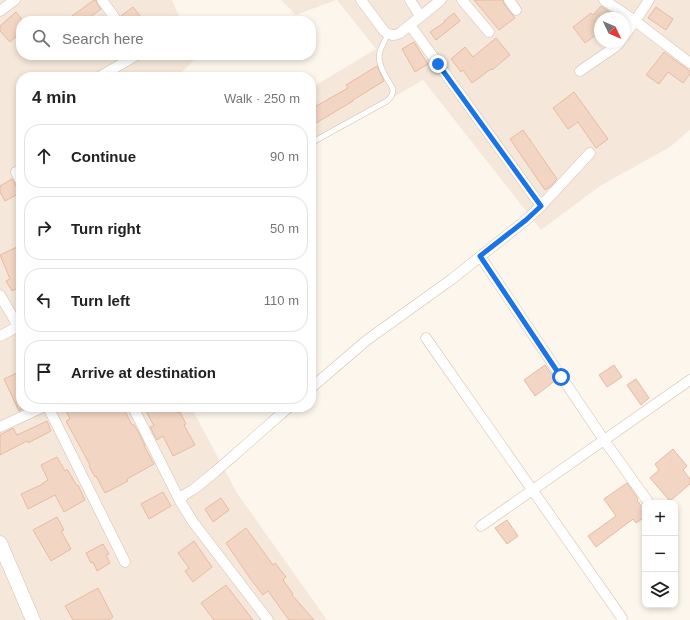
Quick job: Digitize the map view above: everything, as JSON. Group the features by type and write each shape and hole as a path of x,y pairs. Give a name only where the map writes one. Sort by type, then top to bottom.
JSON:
{"main road":[{"path":"0,543 33,620"},
{"path":"0,568 23,620"}],"street":[{"path":"0,11 15,0"},
{"path":"102,0 113,16"},
{"path":"361,0 384,31 392,36 396,35 410,25 440,0"},
{"path":"410,0 420,16"},
{"path":"462,0 489,32"},
{"path":"509,0 516,10"},
{"path":"604,0 635,21 690,63"},
{"path":"630,28 649,0"},
{"path":"410,25 541,206"},
{"path":"580,71 614,48"},
{"path":"107,72 128,60"},
{"path":"316,384 367,340 482,259 541,206 590,153"},
{"path":"482,259 604,440 647,500"},
{"path":"0,295 16,320"},
{"path":"0,336 16,328"},
{"path":"426,338 622,618"},
{"path":"481,526 690,380"},
{"path":"0,426 32,412"},
{"path":"50,412 125,562"},
{"path":"136,412 180,501 193,522 268,620"},
{"path":"180,501 184,495 215,472 284,412"}],"lane":[{"path":"316,140 387,101 391,97 393,89 380,63 379,57 380,51 388,34"}],"shaded area":[{"path":"0,0 172,0 179,16 16,16 16,60 194,60 182,72 16,72 16,412 194,412 237,493 327,620 0,620"},
{"path":"281,0 336,0 296,15"},
{"path":"337,0 690,0 690,130 670,147 600,186 541,230 423,80 316,142 316,85 376,49"}],"building":[{"path":"94,0 96,0 101,9 91,16 72,16"},
{"path":"474,0 503,0 504,4 515,18 499,30"},
{"path":"601,6 610,12 596,12"},
{"path":"133,7 140,16 121,16"},
{"path":"656,7 673,19 666,30 648,18"},
{"path":"16,12 19,16 16,16 16,37 10,42 0,31 0,26"},
{"path":"454,13 460,21 436,40 430,32 445,22 444,21"},
{"path":"591,13 593,15 594,14 594,36 585,43 573,27"},
{"path":"496,38 510,55 492,70 491,69 472,83 463,70 461,72 451,59 465,47 473,57"},
{"path":"414,42 428,64 415,72 402,49"},
{"path":"664,52 690,71 690,74 683,83 668,72 659,84 646,75"},
{"path":"377,66 384,81 316,123 316,106 348,88 346,85"},
{"path":"574,92 608,139 596,148 578,122 568,129 553,108"},
{"path":"523,130 557,179 545,190 510,139"},
{"path":"12,179 16,186 16,195 5,201 0,192 0,186"},
{"path":"16,247 16,289 12,291 6,281 10,279 0,255"},
{"path":"545,365 556,380 535,396 524,380"},
{"path":"614,365 622,377 607,387 599,375"},
{"path":"16,373 16,405 4,379"},
{"path":"636,379 649,398 641,405 627,385"},
{"path":"66,412 126,412 132,425 134,425 139,433 154,464 127,479 128,481 105,493 89,466 90,465 66,421 70,419"},
{"path":"147,412 180,412 186,424 184,425 195,445 173,456 163,436 157,440 150,427 154,426"},
{"path":"47,421 51,431 0,455 0,435 13,428 17,435"},
{"path":"673,449 687,466 683,470 690,479 690,484 671,500 669,500 650,478 659,470 655,464"},
{"path":"57,457 65,471 67,469 77,486 78,485 85,500 64,512 55,495 28,509 21,494 43,484 48,480 41,465"},
{"path":"627,483 642,507 642,519 636,523 633,519 596,547 588,536 616,516 604,499"},
{"path":"163,492 171,506 149,519 141,504"},
{"path":"221,498 229,510 213,522 205,509"},
{"path":"57,517 64,530 61,531 71,549 51,561 33,530"},
{"path":"507,520 518,536 507,544 495,528"},
{"path":"246,528 273,565 275,563 286,577 283,580 293,594 292,595 314,620 289,620 268,591 263,595 252,581 226,543"},
{"path":"194,541 212,567 193,582 185,571 189,568 178,553"},
{"path":"103,544 109,554 106,555 110,563 97,571 93,562 91,563 86,553"},
{"path":"226,585 253,620 214,620 201,603"},
{"path":"98,588 113,617 108,620 73,620 65,606"}],"route":[{"path":"438,64 541,206 526,220 480,256 561,377"}]}
